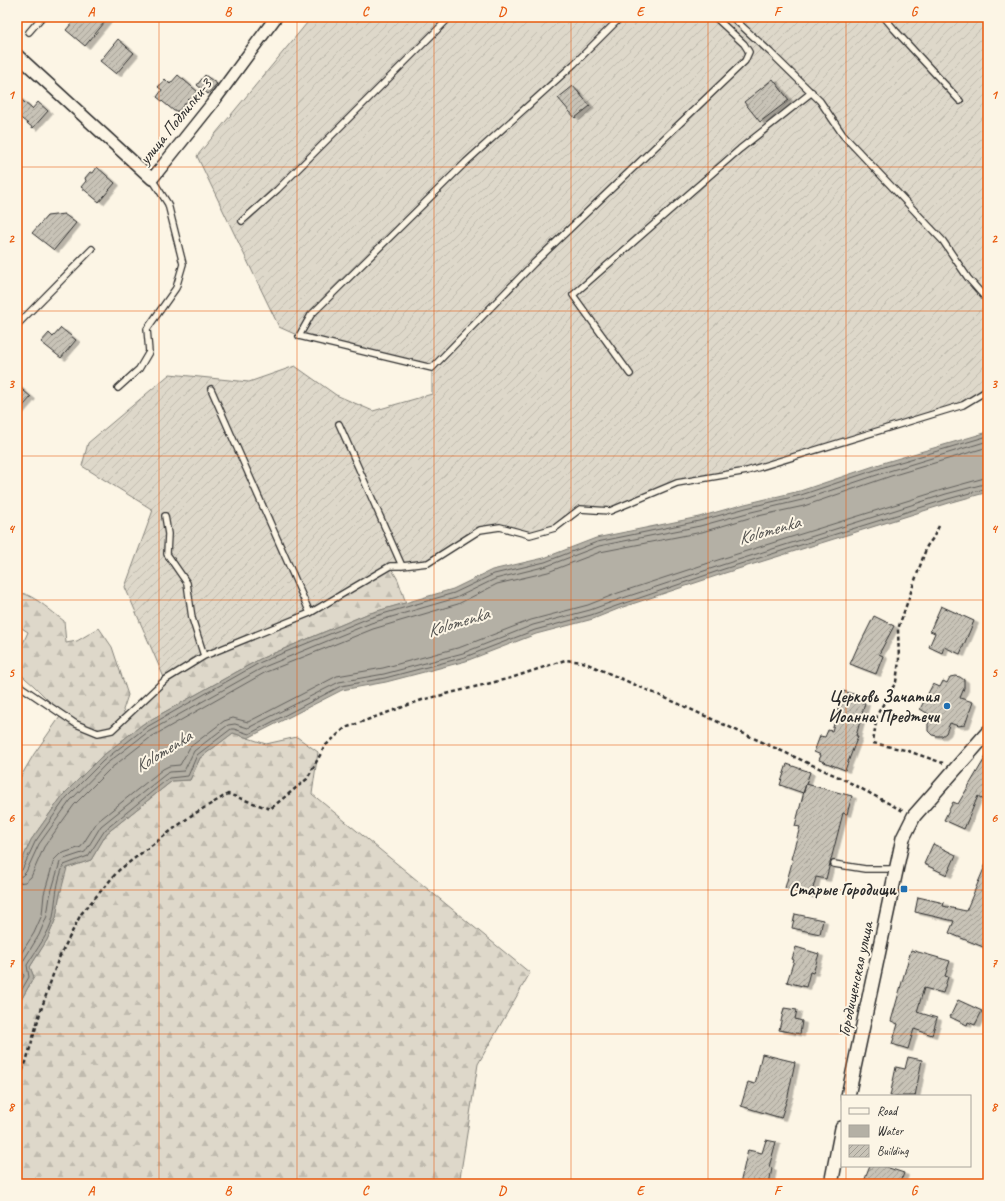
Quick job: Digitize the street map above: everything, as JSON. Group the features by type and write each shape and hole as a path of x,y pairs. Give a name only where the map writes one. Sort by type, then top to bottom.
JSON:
{"street":[{"name":"улица Подлипки-3","path":"17,55 152,179 211,105 276,17"},
{"name":"Городищенская улица","path":"848,1095 903,838 914,816 988,732"},
{"path":"831,1184 841,1133"}],"lane":[{"path":"29,32 42,17"},
{"path":"242,221 277,190 450,17"},
{"path":"621,17 574,64 466,162 311,315 299,336 432,368 534,263 745,61 748,52 744,44 715,17"},
{"path":"732,17 812,92 820,101 843,135 943,241 968,278 988,301"},
{"path":"884,17 960,101"},
{"path":"630,374 572,295 740,149 812,92"},
{"path":"118,388 139,369 149,352 147,329 176,288 183,264 168,204 152,179"},
{"path":"17,325 92,249"},
{"path":"211,389 310,613"},
{"path":"17,684 76,724 98,733 112,730 165,680 204,656 310,613 390,566 428,563 480,530 500,527 530,535 554,528 580,509 610,511 678,483 746,471 963,405 988,390"},
{"path":"339,424 402,566"},
{"path":"164,516 168,534 167,554 187,583 192,618 204,656"},
{"path":"834,864 865,869 896,869"}],"path":[{"path":"938,526 933,538 927,546 898,629 899,661 896,682 877,715 873,743 905,750 957,767"},
{"path":"17,1084 26,1062 40,1013 58,960 80,914 119,870 192,815 228,794 270,809 307,779 325,746 345,728 422,700 511,678 565,660 583,662 825,771 914,816"}],"green space":[{"path":"312,17 988,17 988,390 963,405 747,471 677,483 610,511 580,509 555,528 530,535 500,527 480,530 428,563 390,566 310,613 204,656 165,680 125,587 153,510 82,466 88,443 170,374 249,382 295,366 336,395 373,411 432,394 432,368 299,336 279,327 197,156"},
{"path":"390,566 398,580 406,603 367,614 260,659 143,724 100,758 63,795 31,840 17,872 17,783 34,754 62,714 17,671 17,657 28,632 17,625 17,593 28,595 35,599 64,621 66,643 77,641 99,628 112,647 128,695 123,710 126,717 165,680 204,656"},
{"path":"233,733 266,744 297,737 318,752 312,794 530,973 478,1064 459,1184 17,1184 17,1036 19,1029 21,1000 34,977 30,967 47,940 56,918 66,868 91,860 107,833 172,781 190,780 200,758"}],"water":[{"name":"Kolomenka","path":"988,432 988,492 725,573 623,607 593,619 536,634 466,661 386,682 342,690 248,738 233,733 200,758 190,780 172,781 107,833 91,860 67,868 59,898 56,918 47,940 30,967 34,977 21,1000 19,1029 17,1036 17,872 31,840 63,795 100,758 143,724 260,659 367,614 453,589 492,570 544,558 596,538 699,517 800,491 886,462"}],"building":[{"path":"77,17 109,17 85,46 66,30"},
{"path":"118,39 134,53 116,74 100,61"},
{"path":"178,75 198,92 191,101 189,99 179,111 174,111 157,97 162,90 158,87 165,79 170,84"},
{"path":"205,75 217,84 208,94 197,85"},
{"path":"773,79 789,100 760,122 744,102"},
{"path":"573,86 590,106 575,118 558,98"},
{"path":"17,96 32,109 38,102 48,111 33,128 17,115"},
{"path":"97,167 115,183 99,202 81,187 86,181 85,178 90,172 93,173"},
{"path":"64,214 76,223 54,250 32,233 47,216"},
{"path":"61,328 76,340 61,358 41,342 49,333 53,337"},
{"path":"17,385 31,397 17,413"},
{"path":"941,606 974,621 960,654 944,647 942,653 929,647 935,633 930,631"},
{"path":"874,616 894,626 879,654 883,656 876,674 850,664"},
{"name":"Церковь Зачатия Иоанна Предтечи","path":"955,676 964,680 964,688 960,698 973,702 965,725 958,726 950,723 946,733 942,736 932,735 928,731 928,724 932,716 920,709 933,684 940,687 943,681 947,683 950,677"},
{"path":"843,691 860,696 859,701 865,703 856,736 858,736 845,770 819,760 821,755 814,752 820,736 825,737 828,730 832,731"},
{"path":"988,753 988,803 978,796 964,829 944,820 953,802 958,804"},
{"path":"787,764 810,772 803,793 780,785"},
{"path":"806,784 852,796 847,814 843,813 826,879 816,877 811,896 785,888 800,827 795,826"},
{"path":"933,844 956,855 947,875 924,864"},
{"path":"988,859 988,949 949,933 954,921 915,912 918,897 944,903 943,906 966,911"},
{"path":"795,914 823,920 820,934 792,928"},
{"path":"796,947 819,954 813,973 810,972 806,987 787,982 794,960 792,959"},
{"path":"911,950 950,961 945,976 948,977 943,993 924,988 917,1012 937,1018 932,1035 914,1029 908,1049 892,1044 898,1024 891,1021"},
{"path":"958,1000 982,1011 975,1025 968,1022 967,1025 950,1017"},
{"path":"784,1008 797,1010 795,1019 802,1021 800,1034 779,1030"},
{"path":"762,1054 795,1062 788,1096 781,1118 741,1106 748,1082 755,1084"},
{"path":"908,1057 922,1060 915,1095 890,1095 896,1067 905,1069"},
{"path":"766,1140 776,1142 769,1167 772,1168 769,1184 758,1181 757,1184 740,1184 748,1150 762,1153"},
{"path":"870,1167 886,1167 904,1173 900,1184 863,1184"}],"place":[{"name":"Церковь Зачатия Иоанна Предтечи","path":"947,706"},
{"name":"Старые Городищи","path":"904,889"}]}
